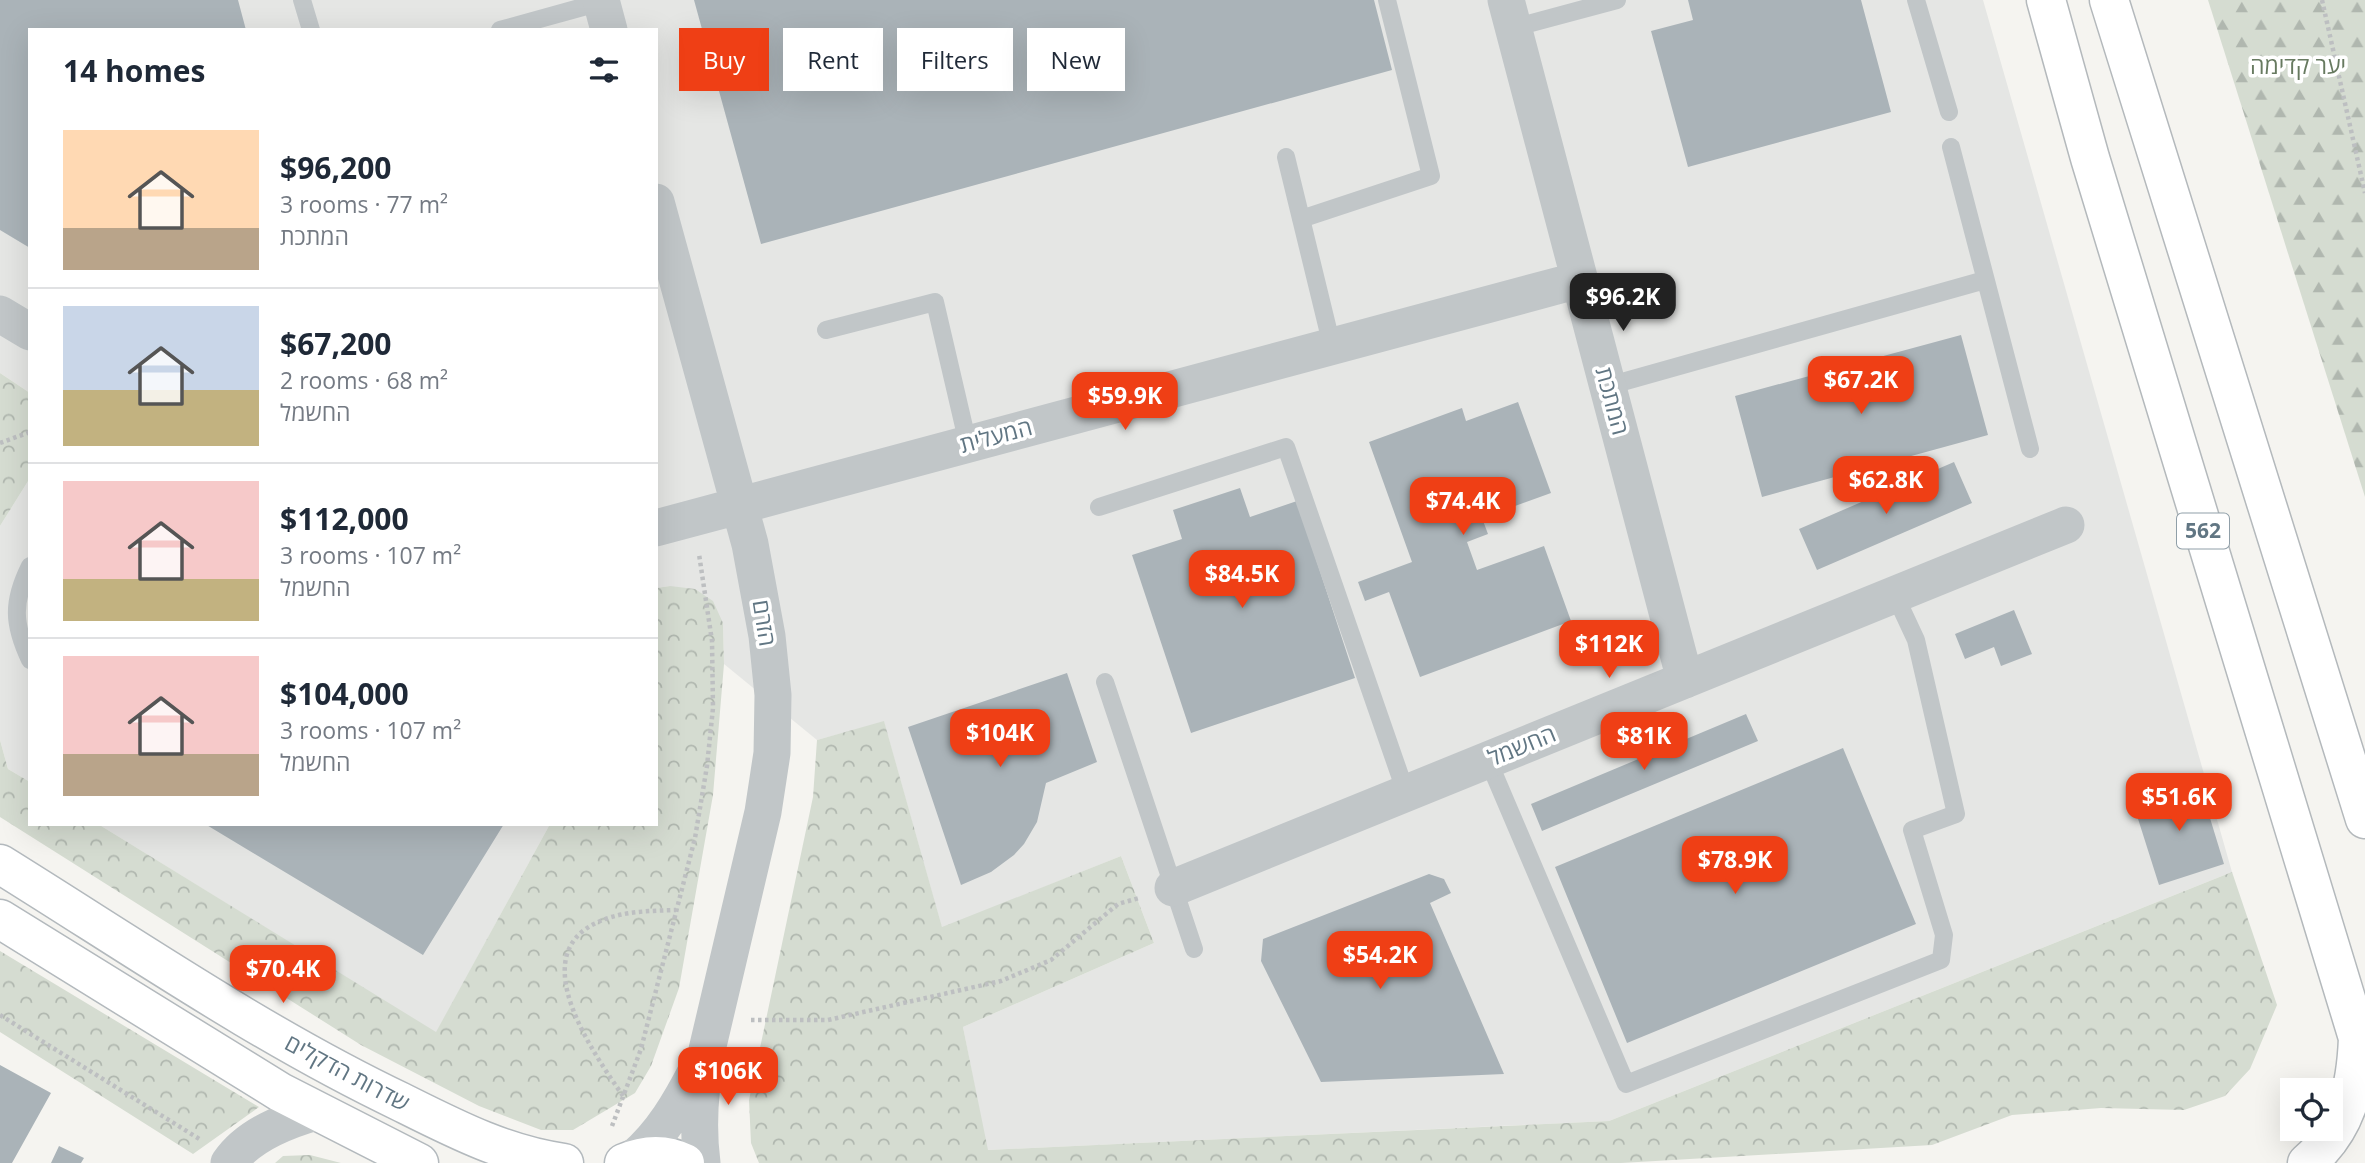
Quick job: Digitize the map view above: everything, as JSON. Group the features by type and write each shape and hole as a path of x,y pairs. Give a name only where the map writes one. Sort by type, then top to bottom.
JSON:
{"main road":[{"name":"562","path":"2046,0 2090,158 2362,1050"},
{"path":"2109,0 2365,819"},
{"name":"שדרות הדקלים","path":"0,864 336,1070 492,1145 564,1163"},
{"name":"שדרות הדקלים","path":"0,919 238,1067 316,1112 419,1163"},
{"path":"2307,1163 2319,1153 2346,1112 2362,1050"},
{"path":"623,1155 664,1156 685,1163"}],"street":[{"name":"המתכת","path":"1510,14 1685,680"},
{"name":"הזרם","path":"658,213 740,505 757,576 773,695 772,753 764,813 711,1035 699,1114 702,1163"},
{"name":"המעלית","path":"658,527 1579,280"},
{"path":"0,314 28,331"},
{"name":"החשמל","path":"1174,888 2066,525"},
{"name":"הזרם","path":"623,1155 653,1140 677,1107 711,1035"},
{"path":"231,1161 259,1136 316,1112"}],"lane":[{"path":"302,0 310,28"},
{"path":"1301,219 1431,176 1387,0"},
{"path":"1510,14 1617,0"},
{"path":"1916,0 1949,112"},
{"path":"510,28 604,10"},
{"path":"1951,147 2030,449"},
{"path":"1286,157 1332,346"},
{"path":"1608,386 1986,280"},
{"path":"826,330 935,302 968,444"},
{"path":"1099,507 1286,447 1406,793"},
{"path":"28,570 20,587 15,615 21,642 28,656"},
{"path":"1488,760 1626,1084 1941,960 1944,935 1912,830 1956,814 1916,640 1895,595"},
{"path":"1105,682 1194,949"}],"path":[{"path":"2322,0 2365,192"},
{"path":"0,443 28,433"},
{"path":"623,1155 623,1096 641,1049 695,838 707,766 713,708 712,641 693,518"},
{"path":"711,1035 828,1020 1001,981 1051,960 1118,904 1174,888"},
{"path":"623,1096 589,1044 575,1014 565,977 568,951 582,931 609,917 627,913 676,910"},
{"path":"0,1015 231,1161"}],"shaded area":[{"path":"0,0 1983,0 2232,872 1609,1121 987,1150 963,1027 1154,943 1121,856 942,928 884,722 817,740 724,664 723,623 670,586 658,588 658,28 28,28 28,392 0,373"},
{"path":"28,481 28,781 8,769 0,740 0,526"},
{"path":"101,826 549,826 436,1033"}],"green space":[{"name":"יער קדימה","path":"2208,0 2365,0 2365,497"},
{"path":"0,373 28,392 28,481 0,526"},
{"path":"670,586 695,589 713,601 723,623 724,664 713,795 679,988 651,1066 635,1093 573,1130 541,1130 479,1106 361,1045 0,817 0,740 8,769 28,781 28,826 101,826 436,1032 549,826 658,826 658,588"},
{"path":"884,721 942,927 1121,856 1154,943 963,1027 988,1150 1609,1121 2232,872 2277,1005 2250,1069 2225,1096 2184,1110 2101,1108 2012,1115 1932,1145 1621,1163 759,1163 751,1143 749,1100 813,797 817,740"},
{"path":"0,951 259,1107 193,1154 0,1032"},
{"path":"310,1155 341,1163 275,1163 283,1156"}],"building":[{"path":"0,0 238,0 245,28 28,28 28,247 0,230"},
{"path":"694,0 1374,0 1392,70 761,244 719,91 769,91 769,28 702,28"},
{"path":"1688,0 1861,0 1891,112 1688,167 1651,31 1693,20"},
{"path":"1961,335 1988,435 1762,497 1735,396"},
{"path":"1518,402 1551,493 1482,518 1488,534 1467,542 1477,570 1544,546 1571,621 1420,677 1389,592 1365,601 1358,582 1412,562 1369,442 1462,408 1466,421"},
{"path":"1954,462 1972,503 1817,570 1799,529"},
{"path":"1240,488 1250,517 1297,501 1355,678 1191,733 1132,555 1182,539 1173,510"},
{"path":"2014,610 2032,654 2001,666 1994,647 1965,659 1955,634"},
{"path":"1067,673 1097,762 1046,783 1037,822 1024,844 991,872 961,885 908,727"},
{"path":"1746,714 1758,741 1542,831 1531,804"},
{"path":"1843,748 1916,924 1627,1043 1555,867"},
{"path":"2199,782 2224,864 2159,885 2133,803"},
{"path":"208,826 503,826 423,955"},
{"path":"1429,874 1444,879 1451,893 1430,903 1504,1074 1321,1082 1261,961 1263,939"},
{"path":"0,1065 51,1093 12,1163 0,1163"},
{"path":"59,1146 84,1158 81,1163 51,1163"}]}
